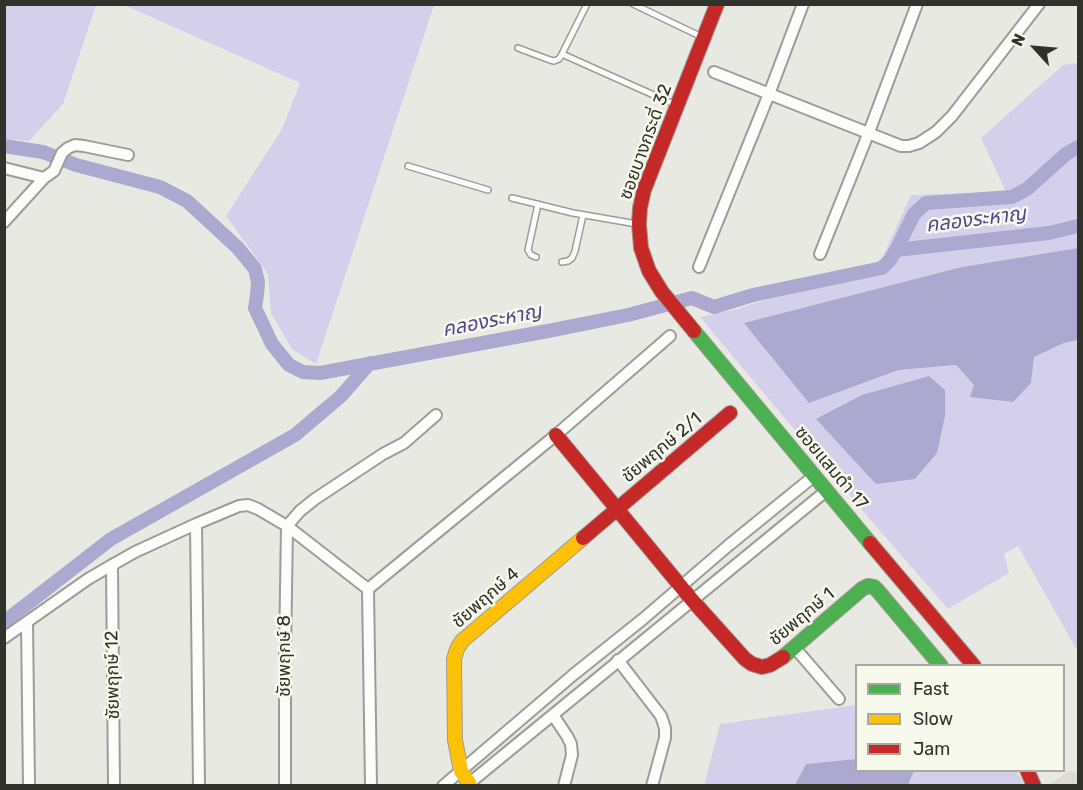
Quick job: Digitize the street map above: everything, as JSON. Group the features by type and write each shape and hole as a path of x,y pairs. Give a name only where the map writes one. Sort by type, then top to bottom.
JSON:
{"street":[{"name":"ซอยบางกระดี่ 32","path":"662,291 649,271 641,248 640,208 644,190 717,4"},
{"path":"699,267 803,4"},
{"path":"820,254 917,4"},
{"path":"714,72 901,146 909,146 919,143 936,132 952,116 1039,4"},
{"path":"4,222 44,178 54,171 62,153 68,148 75,145 84,146 129,155"},
{"path":"4,168 44,178"},
{"name":"ซอยแสมดำ 17","path":"662,291 814,477 972,664"},
{"path":"368,589 556,435 670,336"},
{"name":"ชัยพฤกษ์ 2/1","path":"617,509 730,413"},
{"path":"287,526 315,499 383,454 404,443 436,415"},
{"name":"ชัยพฤกษ์ 1","path":"556,435 692,600 752,664 762,667 770,665 795,648 868,586 878,591 938,664"},
{"path":"443,786 729,545 814,477"},
{"path":"472,783 653,631 826,491"},
{"path":"4,638 87,579 111,565 239,506 258,509 287,526 368,589"},
{"name":"ชัยพฤกษ์ 4","path":"472,783 460,771 455,740 454,659 457,649 462,641 617,509"},
{"path":"196,524 199,786"},
{"name":"ชัยพฤกษ์ 8","path":"285,786 287,526"},
{"path":"729,545 741,559"},
{"name":"ชัยพฤกษ์ 12","path":"111,565 114,786"},
{"path":"368,589 371,786"},
{"path":"643,619 653,631"},
{"path":"27,622 28,786"},
{"path":"795,648 839,699"},
{"path":"618,660 661,716 665,728 665,738 652,786"},
{"path":"573,675 583,689"},
{"path":"553,715 571,744 572,755 564,786"},
{"path":"1027,772 1034,786"}],"lane":[{"path":"518,48 550,60 559,59 587,4"},
{"path":"633,4 704,38"},
{"path":"562,54 677,105"},
{"path":"408,166 488,190"},
{"path":"512,198 583,215 639,224"},
{"path":"536,257 528,250 538,204"},
{"path":"562,262 572,258 578,242 583,215"}],"shaded area":[{"path":"4,5 96,5 63,104 29,141 5,139"},
{"path":"124,5 434,5 316,364 292,349 271,313 268,274 226,216 282,129 300,83"},
{"path":"1078,63 1078,248 962,267 809,403 900,370 956,365 974,385 1031,383 1033,357 1064,343 1078,340 1078,652 1018,546 1004,554 1009,573 948,609 700,317 734,310 764,300 888,273 883,256 911,195 1006,192 981,138 1063,65"},
{"path":"1078,248 1078,340 1064,343 1034,357 1031,383 1013,402 970,397 974,385 956,365 899,370 809,403 744,323 962,267"},
{"path":"929,376 945,390 945,416 937,453 915,479 876,484 816,419 862,395"},
{"path":"855,705 855,759 806,764 795,785 704,786 720,724"},
{"path":"855,759 855,772 914,772 908,785 795,785 806,764"},
{"path":"1069,771 1078,773 1078,785 1049,785"},
{"path":"913,772 1018,772 1024,785 908,786"}],"waterway":[{"name":"คลองระหาญ","path":"4,146 43,152 76,165 160,187 187,201 238,248 255,269 258,282 255,308 272,344 289,365 303,372 320,373 548,331 628,315 692,298 714,307 753,295 882,268 896,250 1049,233 1078,226"},
{"path":"896,250 914,214 926,203 1012,197 1027,189 1066,154 1078,147"},
{"path":"4,622 111,539 295,435 341,396 370,363"}],"traffic: fast":[{"path":"694,331 870,543"},
{"path":"783,657 868,586 878,591 939,664"}],"traffic: slow":[{"path":"469,783 461,771 455,740 454,659 457,649 462,641 583,538"}],"traffic: jam":[{"path":"694,331 662,292 649,271 641,248 640,208 644,190 717,4"},
{"path":"583,538 730,413"},
{"path":"556,435 692,600 745,659 762,667 783,657"},
{"path":"870,543 972,664"},
{"path":"1028,772 1034,786"}]}
